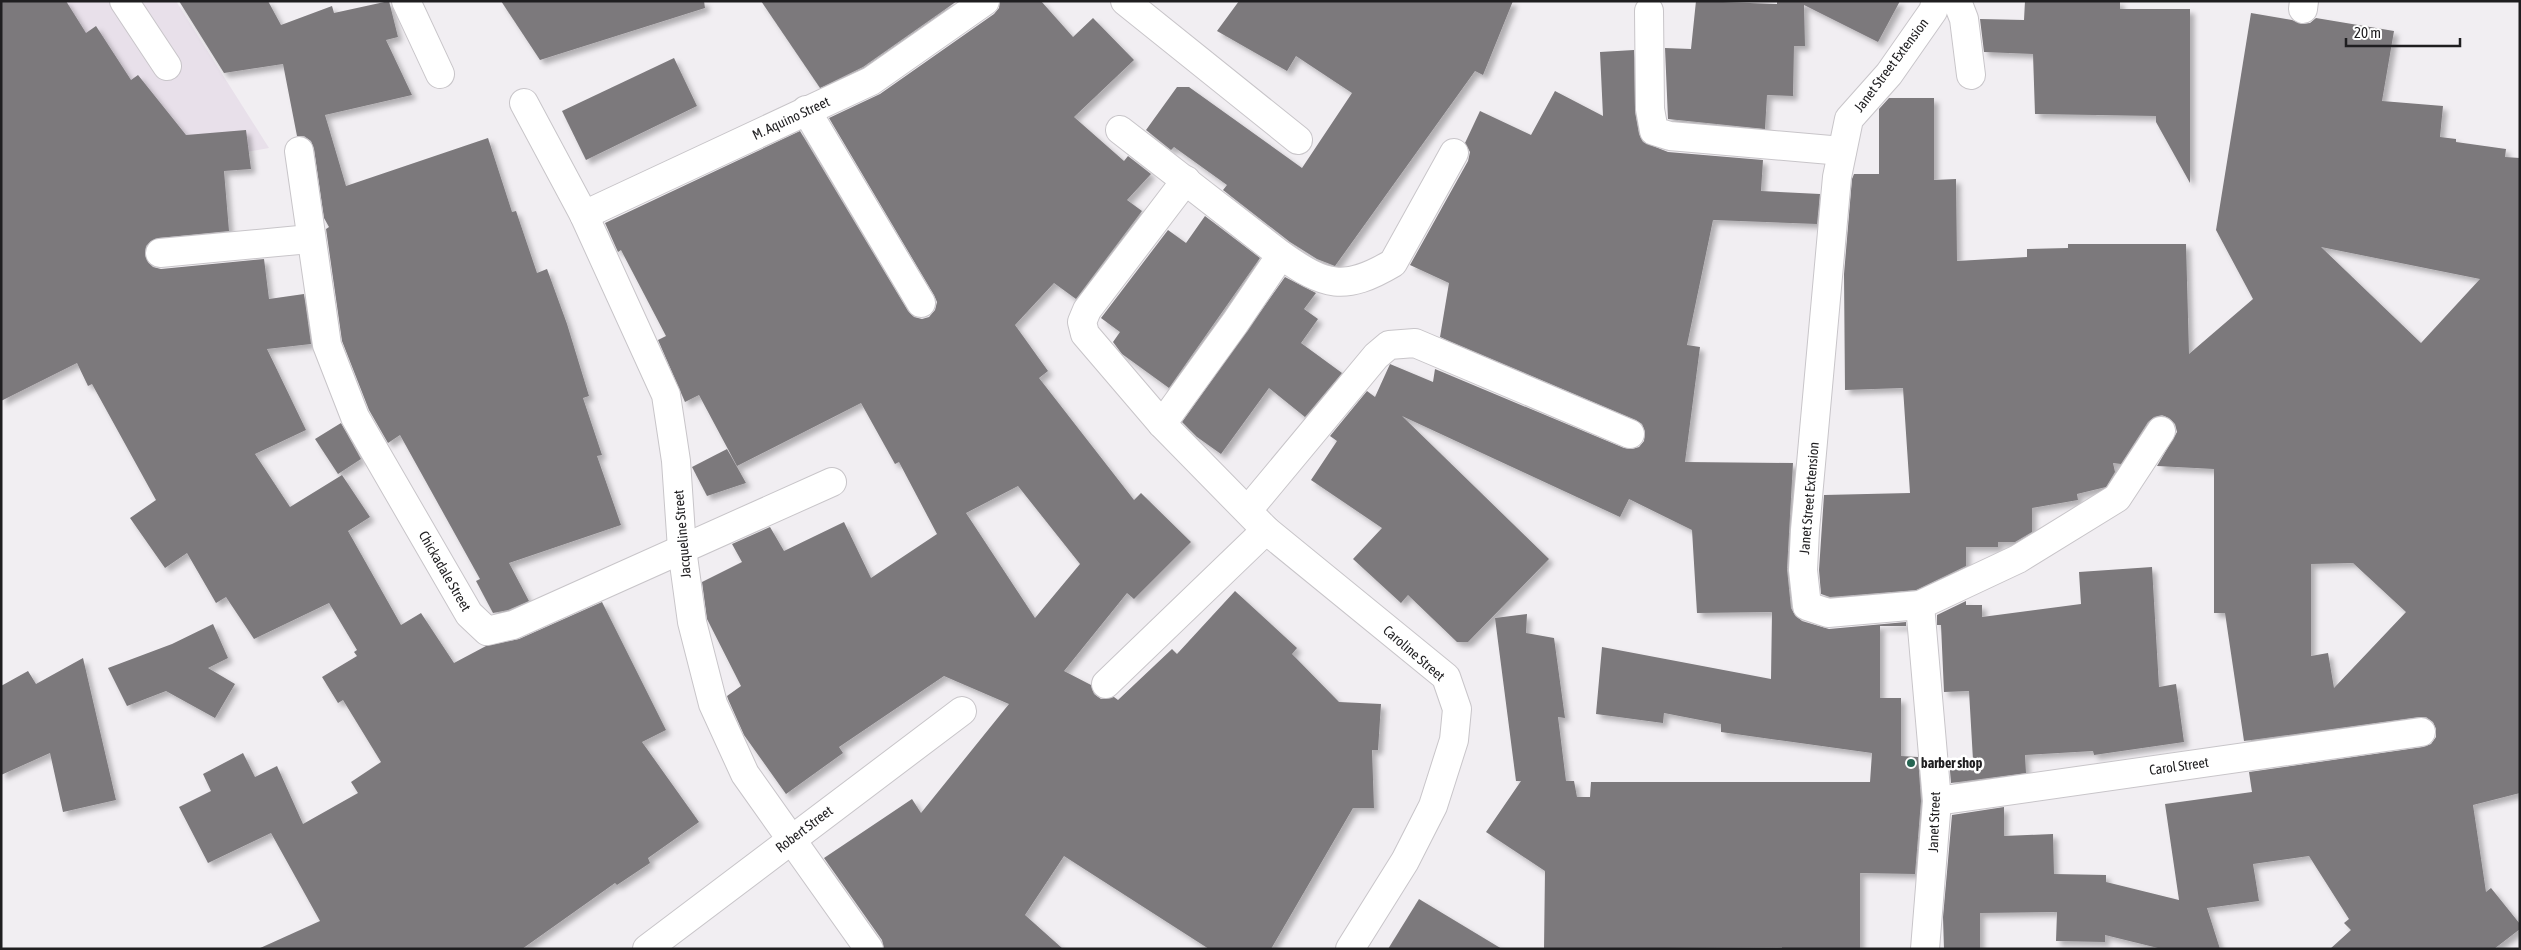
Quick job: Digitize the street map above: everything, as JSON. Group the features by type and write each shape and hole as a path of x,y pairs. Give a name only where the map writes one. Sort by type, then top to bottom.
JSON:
{"street":[{"path":"124,1 167,66"},
{"path":"406,1 440,74"},
{"name":"M. Aquino Street","path":"584,215 871,81 985,1"},
{"path":"1125,1 1298,140"},
{"name":"Janet Street Extension","path":"1936,1 1933,11 1889,74 1850,119 1842,152 1837,177 1805,530 1803,570 1807,606 1828,613 1920,605 2018,559 2117,498 2161,431"},
{"path":"1957,1 1964,20 1971,75"},
{"path":"1649,11 1650,109 1654,131 1670,136 1842,152"},
{"name":"Jacqueline Street","path":"524,103 584,215 666,395 676,461 682,549 692,622 714,704 745,774 869,949"},
{"path":"806,110 921,303"},
{"path":"1120,130 1306,273 1329,282 1365,279 1393,263 1454,153"},
{"name":"Chickadale Street","path":"299,152 310,239 327,345 355,417 469,614 486,631 513,625 832,482"},
{"name":"Caroline Street","path":"1186,180 1087,310 1082,322 1085,334 1162,424 1266,530 1446,678 1457,710 1454,740 1434,806 1405,861 1350,949"},
{"path":"160,253 310,239"},
{"path":"1162,424 1235,323 1280,254"},
{"path":"1248,510 1376,356 1389,345 1414,342 1630,434"},
{"path":"1106,684 1266,530"},
{"name":"Janet Street","path":"1920,605 1937,801 1925,949"},
{"name":"Robert Street","path":"647,949 962,711"},
{"name":"Carol Street","path":"1937,801 2421,732"}],"shaded area":[{"path":"1,1 176,1 269,148 88,180"}],"building":[{"path":"1,1 66,1 86,33 96,26 131,80 138,75 186,135 246,130 251,169 224,171 229,231 158,238 146,246 145,255 153,267 161,269 264,259 269,299 304,294 311,344 267,349 306,430 255,454 290,507 342,475 370,517 348,531 401,625 421,613 454,663 486,646 519,639 602,602 666,730 642,742 699,822 648,858 650,863 617,885 615,883 522,949 258,949 320,921 271,833 208,863 179,807 211,791 203,774 243,753 255,777 277,766 303,824 358,793 351,782 381,762 343,700 338,703 322,677 357,656 354,652 357,650 329,603 254,639 226,597 216,603 187,553 165,568 130,518 156,500 92,384 88,386 77,363 1,401"},
{"path":"179,1 268,1 281,25 332,6 334,13 389,1 398,37 386,40 412,95 325,115 346,186 488,138 512,212 516,211 537,273 547,269 567,324 589,396 583,398 602,455 597,456 621,525 509,563 529,601 508,610 493,613 476,581 480,579 400,435 388,443 369,410 342,341 326,229 329,227 324,218 314,149 311,141 304,136 297,136 283,64 224,73"},
{"path":"501,1 704,1 705,8 540,60"},
{"path":"761,1 957,1 863,67 820,88"},
{"path":"1000,1 1041,1 1073,37 1093,18 1134,60 1074,117 1124,161 1128,156 1151,174 1127,200 1142,211 1076,299 1054,283 1015,325 1048,371 1039,378 1134,500 1141,493 1191,542 1134,599 1127,593 1064,671 1091,685 1094,694 1101,699 1114,697 1118,700 1172,649 1177,654 1235,591 1297,648 1292,654 1339,702 1381,704 1378,750 1372,750 1374,808 1353,808 1271,949 1209,949 1064,856 1025,915 1063,949 884,949 882,940 824,858 912,799 921,813 1009,704 944,676 839,747 843,753 786,794 744,735 727,696 741,686 707,619 702,582 742,562 732,544 770,527 784,551 844,522 871,578 937,534 899,462 895,464 861,403 737,466 699,395 685,402 658,340 666,336 621,250 618,252 605,223 800,131 908,311 914,317 922,319 929,317 935,310 937,302 934,295 829,118 880,94 994,14 999,8","holes":["1018,486 1080,564 1035,618 966,513"]},
{"path":"1239,1 1513,1 1483,75 1475,71 1335,266 1317,259 1290,242 1223,190 1227,185 1174,147 1171,150 1146,130 1177,87 1189,87 1302,168 1352,93 1296,56 1287,71 1217,31"},
{"path":"1696,1 1777,4 1777,1 1900,1 1878,42 1804,5 1805,46 1794,46 1793,96 1767,95 1765,129 1668,119 1665,48 1691,49"},
{"path":"2025,1 2120,1 2120,9 2190,9 2190,183 2156,122 2156,116 2035,114 2033,54 1984,52 1980,19 2024,20"},
{"path":"2251,13 2292,20 2302,24 2310,23 2316,18 2394,31 2382,101 2443,106 2440,137 2456,139 2456,142 2506,149 2505,157 2520,158 2520,793 2473,805 2486,892 2491,888 2520,924 2520,929 2494,949 2330,949 2351,930 2344,923 2349,919 2309,856 2253,864 2259,901 2207,908 2220,949 2162,949 2105,935 2105,942 2056,941 2057,912 1980,913 1980,949 1944,949 1943,917 1952,815 2004,807 2004,836 2053,834 2054,874 2106,875 2106,882 2179,900 2165,804 2252,792 2249,772 2423,747 2431,744 2436,737 2436,729 2433,722 2426,717 2419,717 2244,741 2225,613 2214,613 2214,469 2157,466 2177,432 2175,424 2169,418 2162,415 2154,417 2148,422 2121,464 2113,463 2115,472 2106,487 2077,494 2078,500 2032,508 2032,532 2015,542 1998,542 1998,547 1966,547 1966,566 1916,590 1830,597 1821,594 1819,570 1824,495 1910,493 1903,388 1845,390 1844,274 1852,179 1854,174 1879,174 1879,109 1889,98 1934,98 1934,180 1956,179 1957,261 2027,257 2027,249 2068,248 2068,244 2186,244 2189,354 2253,299 2216,230","holes":["2321,247 2480,279 2421,343","2353,563 2406,612 2334,688 2328,653 2311,656 2311,564"]},
{"path":"1634,50 1635,112 1639,134 1643,142 1668,152 1763,160 1761,191 1820,194 1817,224 1713,220 1687,345 1700,347 1685,462 1793,463 1787,569 1791,608 1795,615 1802,621 1829,629 1906,622 1906,626 1880,626 1880,698 1901,698 1901,756 1918,757 1921,801 1915,874 1860,873 1860,949 1782,949 1782,947 1544,949 1545,871 1486,832 1521,781 1516,781 1495,618 1527,614 1526,633 1554,638 1565,718 1558,717 1566,781 1574,781 1577,797 1590,797 1591,782 1870,782 1872,753 1721,732 1721,724 1664,713 1663,723 1596,714 1602,647 1771,679 1772,612 1697,613 1692,530 1629,499 1620,517 1402,416 1549,559 1468,642 1457,642 1408,595 1401,603 1353,559 1382,528 1311,480 1337,441 1330,436 1367,391 1375,397 1390,364 1433,382 1435,369 1624,448 1632,449 1639,447 1644,441 1645,432 1642,424 1636,420 1440,337 1449,283 1410,265 1468,161 1470,152 1465,143 1480,111 1531,135 1555,91 1603,116 1600,52"},
{"path":"674,58 697,106 586,160 562,111"},
{"path":"1205,216 1260,258 1169,388 1122,354 1113,342 1120,332 1101,318 1168,230 1186,243"},
{"path":"1285,277 1316,293 1304,309 1318,319 1301,343 1342,373 1305,417 1269,388 1221,454 1197,437 1182,422"},
{"path":"341,423 361,459 338,474 315,439"},
{"path":"727,449 746,483 707,496 692,467"},
{"path":"2152,567 2159,687 2176,684 2184,742 2094,755 2093,751 2025,755 2026,773 1951,783 1949,759 1973,760 1969,691 1944,692 1941,625 1937,625 1937,615 1966,601 1966,605 1982,605 1982,617 2081,604 2079,572"},
{"path":"213,624 228,658 208,668 235,684 215,718 166,691 127,706 108,668 172,644"},
{"path":"83,658 116,800 63,812 50,753 1,775 1,686 28,671 36,684"},
{"path":"1419,899 1502,949 1388,949"}],"place":[{"name":"barber shop","path":"1911,763"}]}
